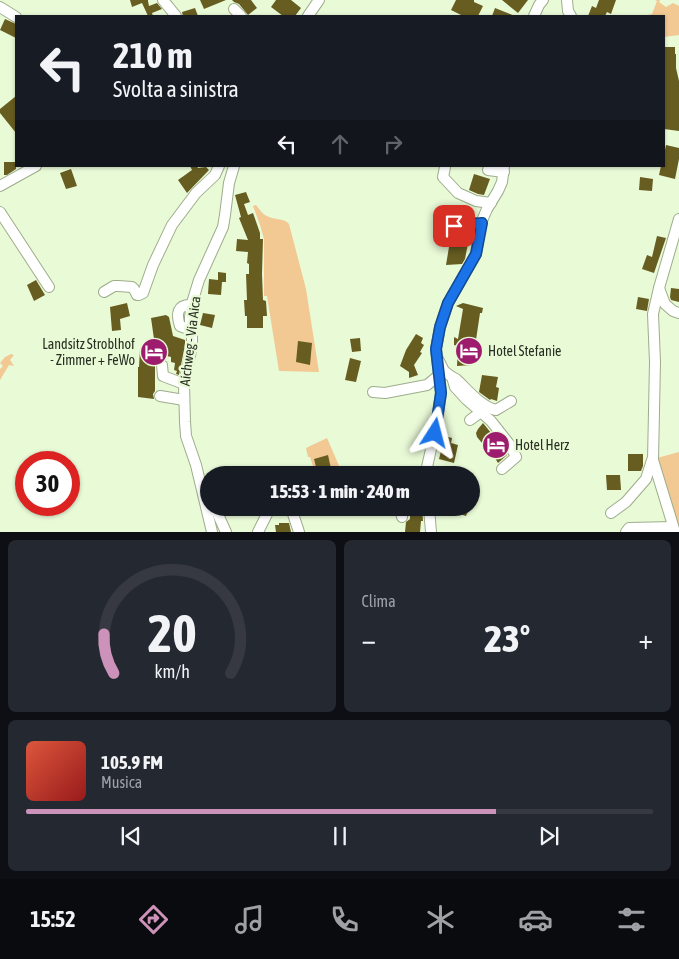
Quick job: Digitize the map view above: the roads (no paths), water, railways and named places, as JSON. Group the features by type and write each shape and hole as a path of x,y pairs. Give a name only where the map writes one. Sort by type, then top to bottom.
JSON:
{"street":[{"path":"163,0 175,15"},
{"path":"309,15 319,0"},
{"path":"567,0 570,15"},
{"path":"534,15 539,2"},
{"path":"0,7 15,16"},
{"path":"0,186 34,167"},
{"name":"Aichweg - Via Aica","path":"200,483 186,436 184,384 192,346 190,317 199,280 223,227 229,183 234,167"},
{"path":"445,167 443,177 458,193 476,201 491,203"},
{"path":"104,292 114,286 118,286 132,287 137,295 143,293 172,225 215,168 229,183"},
{"path":"427,466 441,393 436,356 440,327 448,303 476,254 482,223 502,182 504,169 488,170"},
{"path":"0,212 49,287"},
{"path":"611,513 626,502 646,479 652,460 655,362 653,314 658,288 679,219"},
{"path":"446,235 449,228 454,226 482,223"},
{"path":"658,288 665,304 679,314"},
{"path":"436,356 444,370 456,378 480,402 496,410 511,401"},
{"path":"162,365 163,376 184,384"},
{"path":"373,392 385,393 427,385 438,376"},
{"path":"452,377 455,387 491,421 510,445 516,457 502,469"},
{"path":"160,396 184,400"},
{"path":"470,420 481,412"},
{"path":"626,532 628,528 674,529 652,460"},
{"name":"Aichweg - Via Aica","path":"208,516 212,532"},
{"path":"220,516 227,529"},
{"path":"258,532 266,516"},
{"path":"294,516 299,532"},
{"path":"430,516 431,532"}],"place":[{"name":"Hotel Stefanie","path":"469,351"},
{"name":"Landsitz Stroblhof - Zimmer + FeWo","path":"154,352"},
{"name":"Hotel Herz","path":"496,445"}]}
